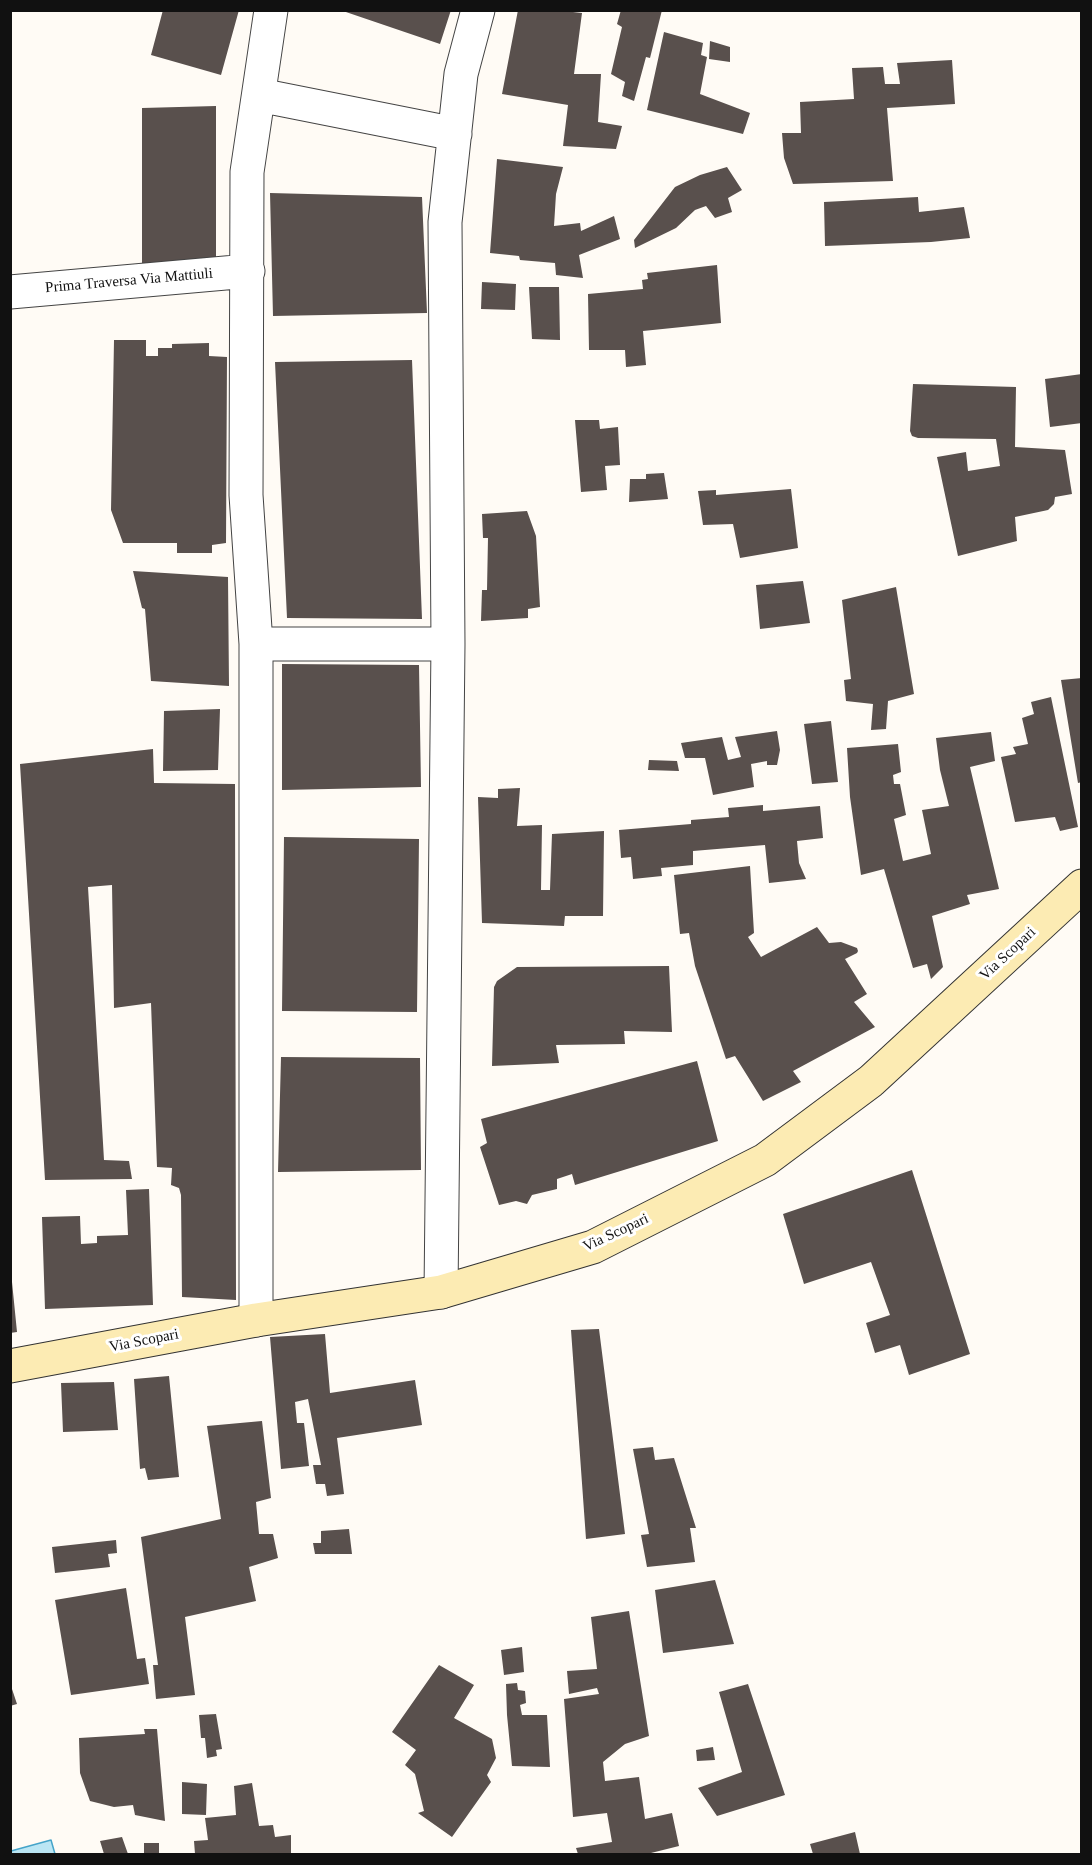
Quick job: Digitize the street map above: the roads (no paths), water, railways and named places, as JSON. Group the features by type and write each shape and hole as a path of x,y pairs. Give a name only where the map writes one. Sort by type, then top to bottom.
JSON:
{"street":[{"path":"256,1320 256,644 246,495 247,172 271,10"},
{"path":"441,1292 448,644 445,222 461,74 478,10"},
{"path":"259,95 455,134"},
{"name":"Prima Traversa Via Mattiuli","path":"10,291 248,271"},
{"path":"256,644 448,644"},
{"name":"Via Scopari","path":"10,1366 256,1320 441,1292 592,1247 765,1160 871,1081 1082,886"}],"water":[{"path":"51,1840 55,1854 11,1854 11,1851"}]}
